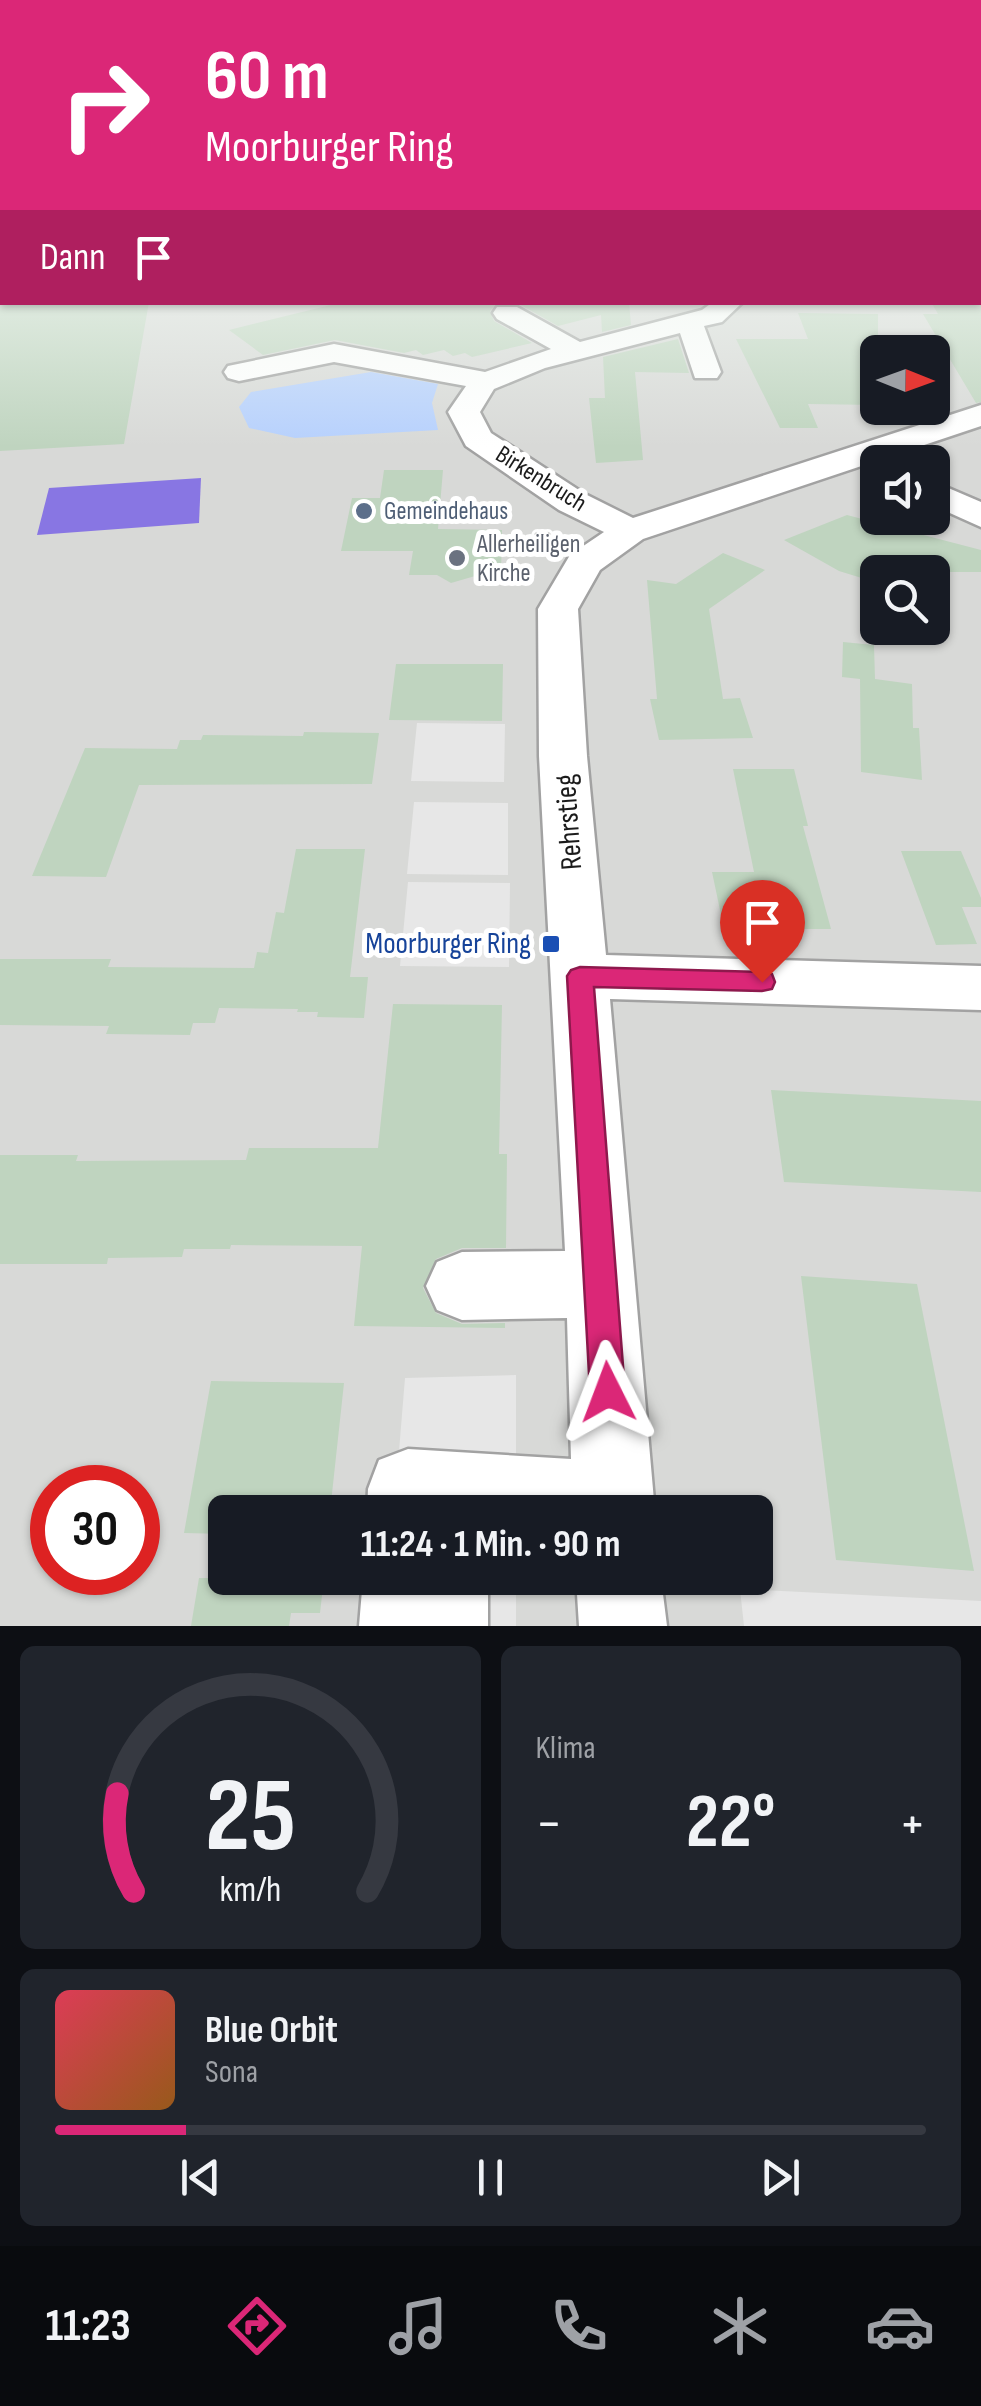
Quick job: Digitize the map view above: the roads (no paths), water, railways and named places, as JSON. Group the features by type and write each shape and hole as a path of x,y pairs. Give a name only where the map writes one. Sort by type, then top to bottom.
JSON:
{"street":[{"path":"239,372 334,353 487,381 576,351 712,316 726,305"},
{"path":"507,313 576,351"},
{"path":"687,323 695,332 706,372"},
{"name":"Birkenbruch","path":"487,381 464,412 478,439 572,502 630,530"},
{"name":"Rehrstieg","path":"903,445 981,415"},
{"name":"Rehrstieg","path":"613,1495 580,976 542,692 558,609 584,563 630,530 860,461"},
{"path":"950,500 981,516"},
{"path":"580,976 981,988"},
{"path":"462,1286 602,1284"},
{"path":"402,1626 405,1595"},
{"path":"444,1626 445,1595"},
{"name":"Rehrstieg","path":"620,1595 623,1626"}],"place":[{"name":"Gemeindehaus","path":"364,511"},
{"name":"Allerheiligen Kirche","path":"457,558"},
{"name":"Moorburger Ring","path":"551,944"}]}
